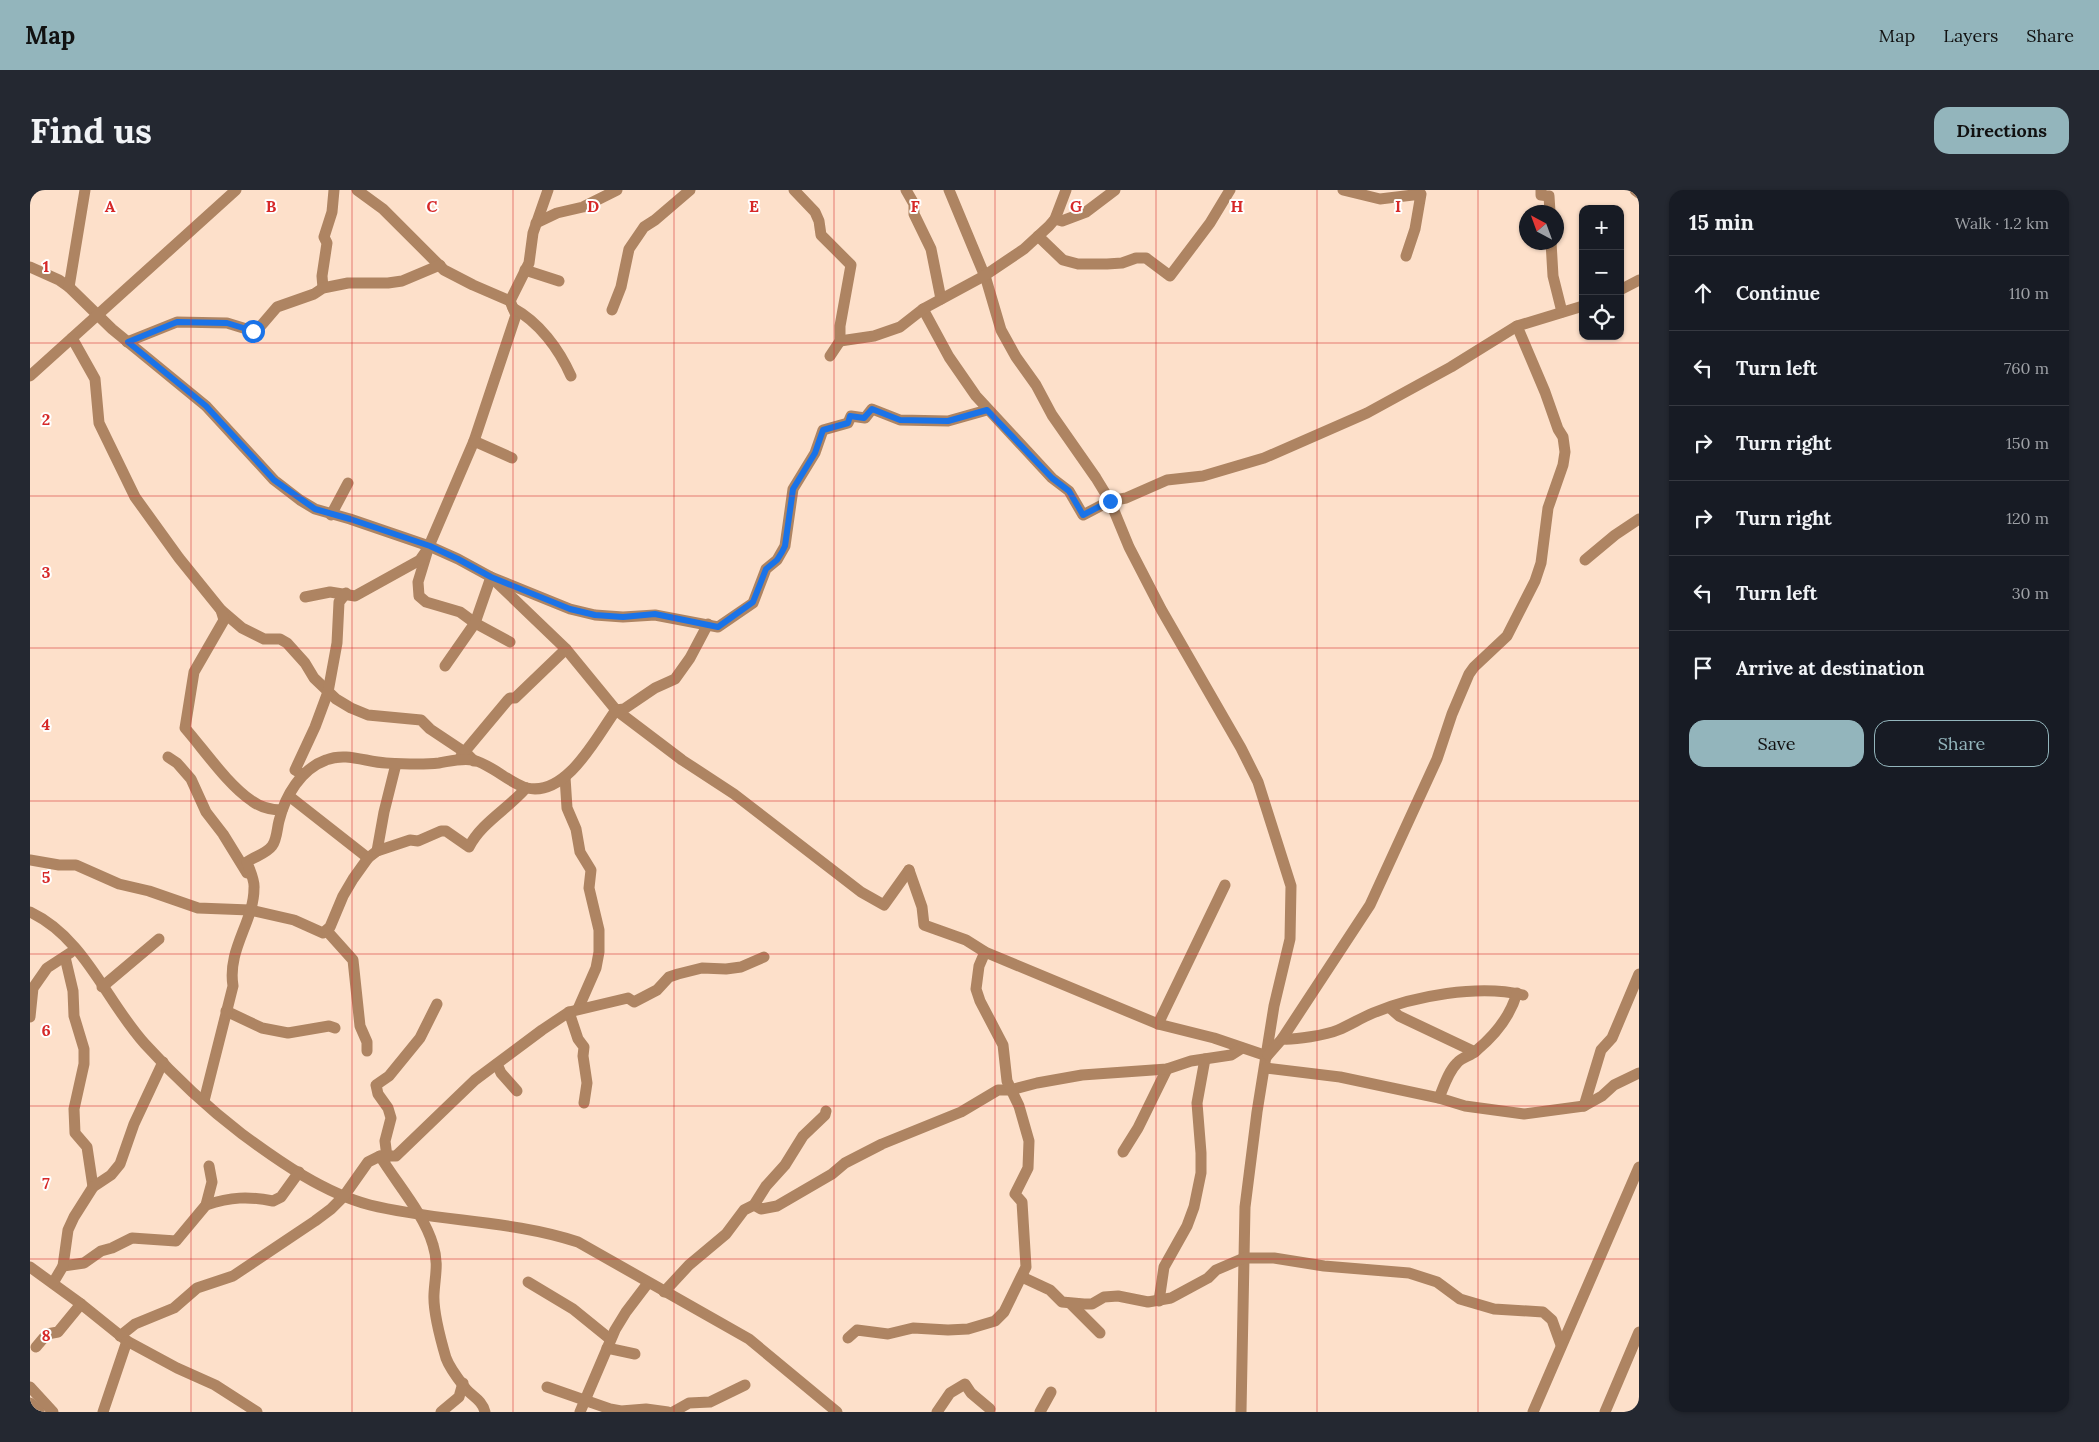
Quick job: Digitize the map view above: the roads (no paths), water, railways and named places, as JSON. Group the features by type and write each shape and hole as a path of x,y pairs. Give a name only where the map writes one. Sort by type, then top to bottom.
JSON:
{"street":[{"path":"69,287 85,190"},
{"path":"30,375 236,190"},
{"path":"323,288 322,276 327,244 324,237 332,212 334,190"},
{"path":"357,190 383,209 444,270 512,304 528,317 557,350 571,376"},
{"path":"510,642 475,623 460,612 426,602 419,596 418,582 430,546 474,441 505,344 516,320 512,304 529,263 536,223 548,190"},
{"path":"536,223 557,213 583,207 617,190"},
{"path":"612,310 620,287 629,249 644,227 690,190"},
{"path":"794,190 815,212 820,221 821,235 851,266 840,326 840,341 830,356"},
{"path":"906,190 914,204 914,214 931,248 941,298"},
{"path":"949,190 984,276 1001,330 1016,357 1036,385 1052,415 1110,501 1129,547 1161,609 1241,748 1258,782 1291,886 1290,939 1274,1006 1266,1068 1257,1112 1245,1207 1241,1412"},
{"path":"840,341 886,333 900,327 941,298 984,276 1024,249 1055,219 1066,190"},
{"path":"1055,219 1062,222 1086,212 1115,190"},
{"path":"1038,236 1063,260 1078,264 1107,264 1122,263 1136,258 1146,258 1170,276 1210,223 1230,190"},
{"path":"1343,190 1380,199 1421,194 1415,229 1406,256"},
{"path":"1540,190 1541,195 1549,196 1550,205"},
{"path":"1635,190 1639,193"},
{"path":"1551,250 1553,276 1562,312"},
{"path":"128,342 177,322 227,323 253,331 259,328 277,307 314,294 323,288 348,283 402,281 440,265"},
{"path":"30,267 59,280 69,287 96,315 206,406 274,480 300,500 315,509 331,515 350,519 430,546 491,577 570,609 595,615 623,617 655,614 718,627 753,602 766,569 777,560 785,546 793,489 815,453 823,430 848,423 850,416 864,418 872,409 900,420 948,421 987,410"},
{"path":"525,270 559,280"},
{"path":"1624,288 1639,280"},
{"path":"923,309 949,357 976,396 1052,478 1069,491 1083,515 1110,501 1126,498 1167,480 1203,476 1256,460 1311,438 1367,413 1451,367 1517,326 1579,307"},
{"path":"1267,1056 1282,1039 1370,905 1437,759 1452,714 1469,674 1474,666 1507,636 1536,581 1548,508 1563,465 1565,452 1562,437 1545,392 1517,326"},
{"path":"72,338 95,379 99,423 135,497 179,558 221,610 249,631 264,638 280,639 287,643 305,663 314,678 328,692 351,708 368,715 421,720 466,757 526,788 544,788 565,778 579,763 616,710 624,709 655,688 675,679 690,658 708,624"},
{"path":"474,441 512,458"},
{"path":"331,515 348,483"},
{"path":"1585,560 1615,535 1639,519"},
{"path":"305,597 330,592 346,593 355,596 420,560 430,546"},
{"path":"491,577 566,649 616,710 682,760 734,794 861,892 884,905 909,870 922,907 924,925 966,940 985,952 1158,1024 1214,1038 1267,1056"},
{"path":"445,666 475,623 491,577"},
{"path":"302,774 295,770 315,727 328,692 337,643 339,602 346,593"},
{"path":"528,613 536,595"},
{"path":"221,610 224,620 194,672 185,728 226,777 252,802 273,810 282,810"},
{"path":"251,878 247,862 255,856 266,852 274,844 282,810 302,774 327,759 339,757 352,757 396,764 438,763 466,757 507,701 510,698 515,698 566,649"},
{"path":"168,757 177,763 191,779 207,814 223,834 235,857 255,885 250,910 232,962 233,986 204,1101"},
{"path":"326,931 343,896 373,854 396,764"},
{"path":"565,778 567,808 576,829 580,852 591,870 589,888 598,930 599,952 596,968 573,1011 578,1039 584,1047 583,1056 587,1084 584,1103"},
{"path":"373,854 441,831 446,831 469,847 474,837 484,826 494,820 526,788"},
{"path":"289,796 373,854"},
{"path":"30,860 59,865 76,865 119,884 198,908 250,910 294,920 323,933 326,931"},
{"path":"1158,1024 1225,885"},
{"path":"30,912 45,919 60,930 77,950 145,1044 163,1062 204,1101 284,1164 344,1196 369,1205 418,1215 557,1235 578,1242 748,1339 837,1412"},
{"path":"326,931 353,960 360,1026 367,1042 367,1051"},
{"path":"102,987 159,939"},
{"path":"30,1016 33,988 46,968 77,950"},
{"path":"848,1338 857,1330 888,1334 913,1328 968,1329 995,1321 1004,1312 1026,1267 1022,1202 1014,1194 1028,1168 1029,1141 1019,1106 1007,1081 1003,1045 980,1001 976,989 979,966 985,952"},
{"path":"65,956 73,991 74,1016 84,1049 84,1064 74,1109 74,1133 87,1147 93,1187"},
{"path":"103,1412 124,1339 135,1324 174,1308 197,1288 232,1276 315,1221 344,1196 368,1162 384,1157 396,1156 405,1149 434,1117 475,1080 573,1011 628,998 634,1002 657,990 669,977 702,968 726,969 741,967 764,957"},
{"path":"1584,1106 1601,1050 1612,1038 1639,974"},
{"path":"1282,1039 1294,1039 1335,1031 1374,1013 1425,997 1488,991 1520,994 1494,1034 1475,1052 1458,1062 1453,1068 1439,1098"},
{"path":"437,1004 420,1038 389,1076 376,1085 378,1094 388,1108 391,1118 384,1142 384,1157 433,1244 437,1275 434,1294 435,1308 446,1359 457,1379 480,1402 485,1412"},
{"path":"1390,1008 1399,1016 1475,1052"},
{"path":"226,1011 262,1028 288,1033 329,1026 335,1028"},
{"path":"754,1205 761,1209 777,1206 832,1174 845,1163 882,1144 961,1112 998,1090 1010,1090 1082,1075 1167,1069 1205,1059 1231,1055 1242,1048"},
{"path":"1159,1302 1164,1267 1188,1226 1201,1173 1197,1103 1205,1059"},
{"path":"53,1283 63,1266 68,1230 74,1217 93,1187 111,1175 120,1164 134,1124 163,1062"},
{"path":"497,1064 501,1073 517,1090"},
{"path":"1266,1068 1340,1077 1384,1088 1439,1098 1465,1106 1524,1114 1584,1106 1602,1096 1614,1085 1639,1073"},
{"path":"1123,1152 1138,1128 1167,1069"},
{"path":"664,1292 689,1265 726,1234 744,1210 754,1205 766,1186 785,1165 803,1136 825,1115 826,1111"},
{"path":"63,1266 84,1264 101,1251 132,1238 176,1241 206,1205 212,1182 209,1166"},
{"path":"1533,1412 1639,1167"},
{"path":"206,1205 252,1197 273,1201 281,1197 299,1172"},
{"path":"1022,1277 1041,1284 1062,1302 1092,1304 1104,1297 1118,1296 1159,1302 1185,1291 1208,1278 1216,1270 1244,1258 1274,1258 1324,1266 1409,1273 1437,1282 1454,1295 1468,1302 1494,1309 1543,1312 1552,1320 1561,1345"},
{"path":"30,1266 124,1339 177,1368 215,1385 256,1412"},
{"path":"528,1282 573,1308 609,1343 635,1354"},
{"path":"580,1412 609,1343 626,1312 648,1282"},
{"path":"36,1347 47,1334 58,1332 81,1304"},
{"path":"1071,1304 1100,1333"},
{"path":"1605,1412 1639,1332"},
{"path":"441,1412 459,1397 463,1384"},
{"path":"937,1412 950,1393 965,1384 990,1409"},
{"path":"673,1412 690,1403 710,1402 745,1385"},
{"path":"547,1386 622,1411 646,1409 668,1412"},
{"path":"30,1387 53,1412"},
{"path":"1040,1412 1051,1392"},
{"path":"30,1403 39,1412"}]}
